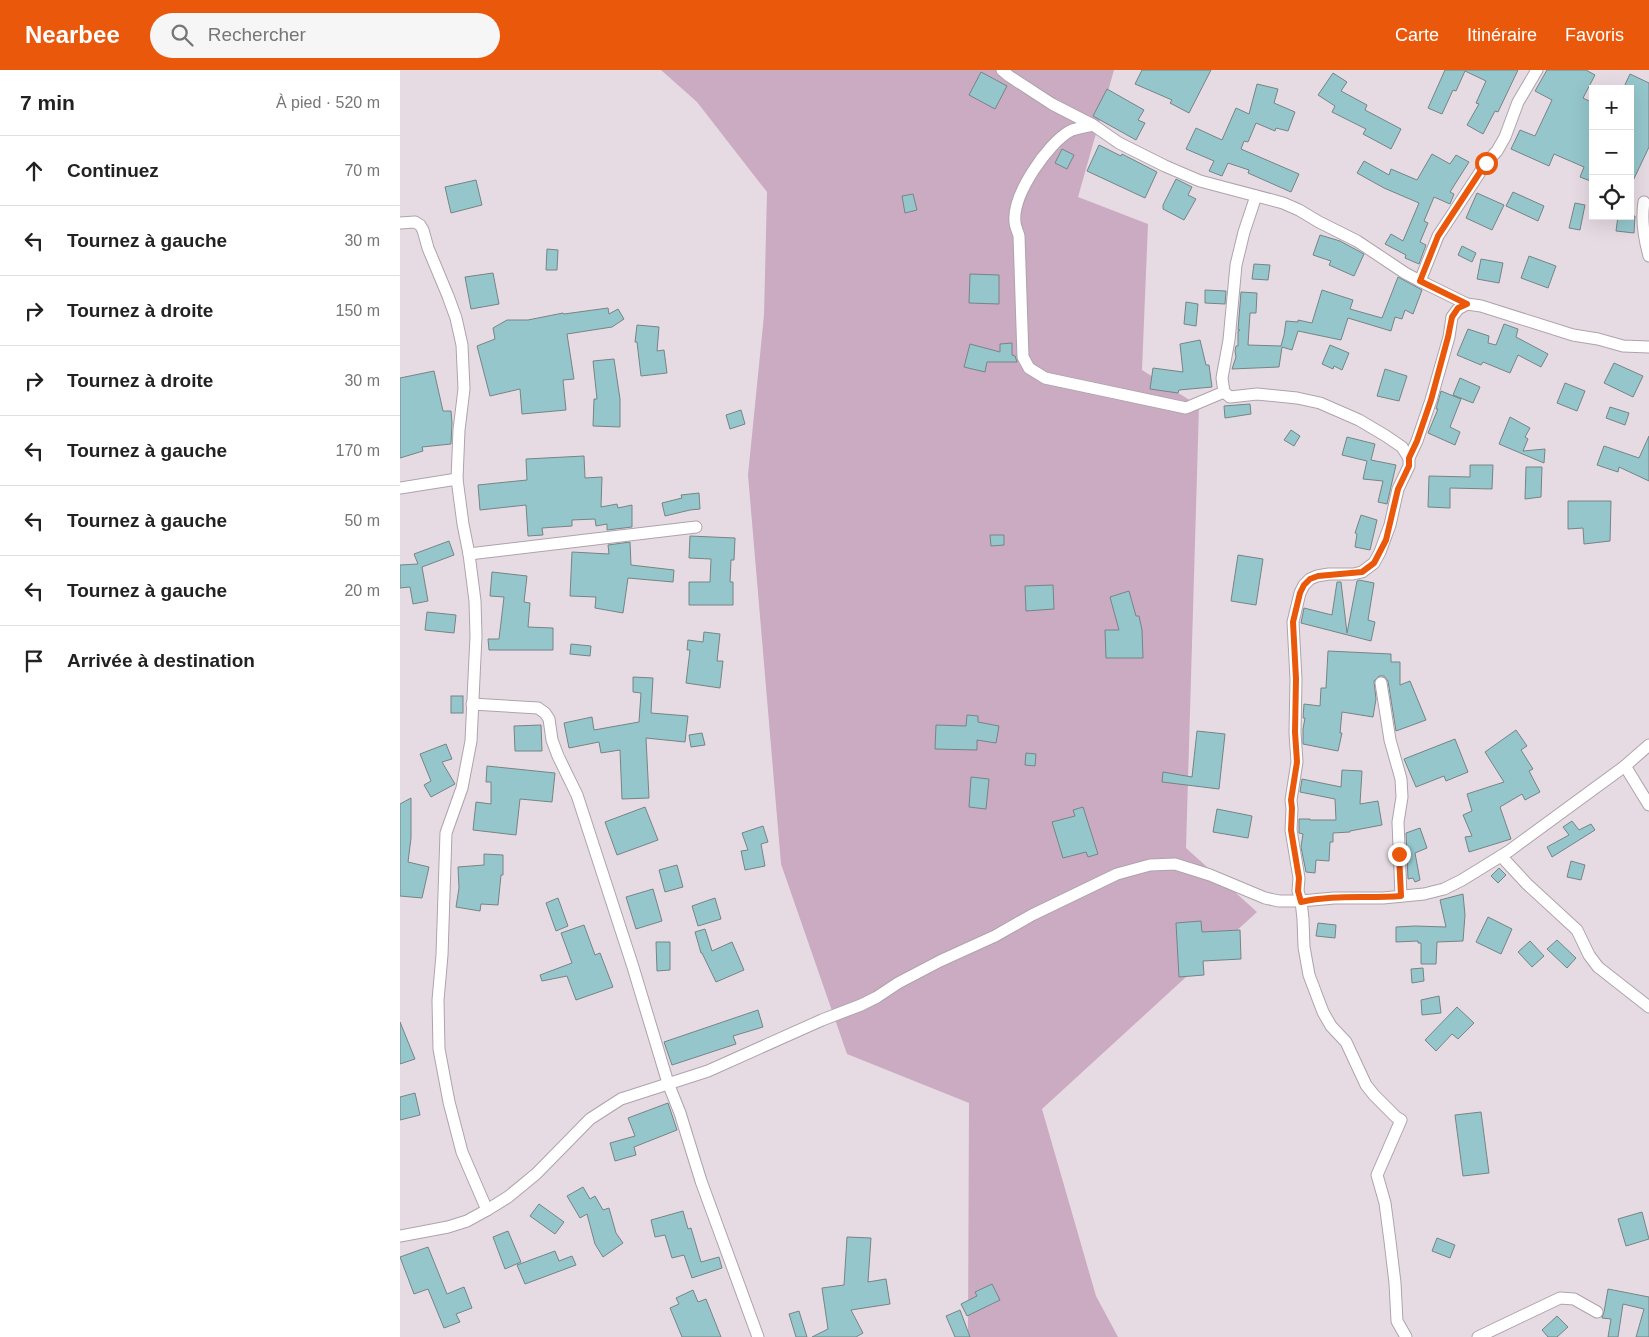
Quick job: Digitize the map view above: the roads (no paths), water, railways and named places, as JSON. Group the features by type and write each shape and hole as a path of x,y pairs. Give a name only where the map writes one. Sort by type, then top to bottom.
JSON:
{"street":[{"path":"1002,70 1052,104 1093,125 1119,143 1200,181 1283,203 1299,210 1357,241 1405,273 1467,304 1481,306 1573,335 1623,346 1649,347"},
{"path":"1420,281 1438,236 1486,163 1497,151 1505,137 1518,102 1537,70"},
{"path":"1093,125 1070,132 1057,142 1031,173 1019,195 1014,221 1019,236 1023,357 1028,368 1045,378 1186,408 1224,392"},
{"path":"1256,196 1244,232 1236,265 1229,340 1222,378 1224,392 1230,397 1258,394 1297,398 1320,403 1359,420 1386,436 1402,447 1409,458"},
{"path":"1644,202 1642,213 1649,256"},
{"path":"400,223 415,222 423,230 428,248 448,296 462,345 464,389 459,430 457,479 475,601 476,636 471,741 462,788 446,833 442,955 438,1000 439,1049 449,1102 462,1152 487,1210"},
{"path":"1406,1337 1398,1321 1385,1203 1377,1175 1401,1120 1366,1085 1346,1042 1323,1012 1309,975 1304,947 1301,902 1298,891 1299,878 1291,830 1291,800 1297,762 1293,622 1300,593 1310,579 1318,576 1362,572 1374,563 1386,540 1398,489 1409,466 1409,458 1431,400 1452,317 1458,308 1467,304"},
{"path":"400,488 457,479"},
{"path":"469,554 696,527"},
{"path":"1381,684 1390,740 1401,780 1402,797 1398,822 1401,896"},
{"path":"472,704 538,708 549,719 552,740 577,796 701,1181 758,1337"},
{"path":"400,1236 448,1227 468,1220 487,1210 508,1197 536,1174 590,1119 621,1100 708,1070 861,1005 940,961 995,936 1032,915 1117,874 1150,865 1175,864 1210,875 1265,898 1279,901 1301,902 1334,898 1382,898 1424,894 1444,889 1501,856 1625,766 1649,745"},
{"path":"1625,766 1649,805"},
{"path":"1501,856 1532,889 1576,930 1598,968 1649,1007"},
{"path":"1478,1337 1560,1298 1574,1299 1597,1312"}]}
